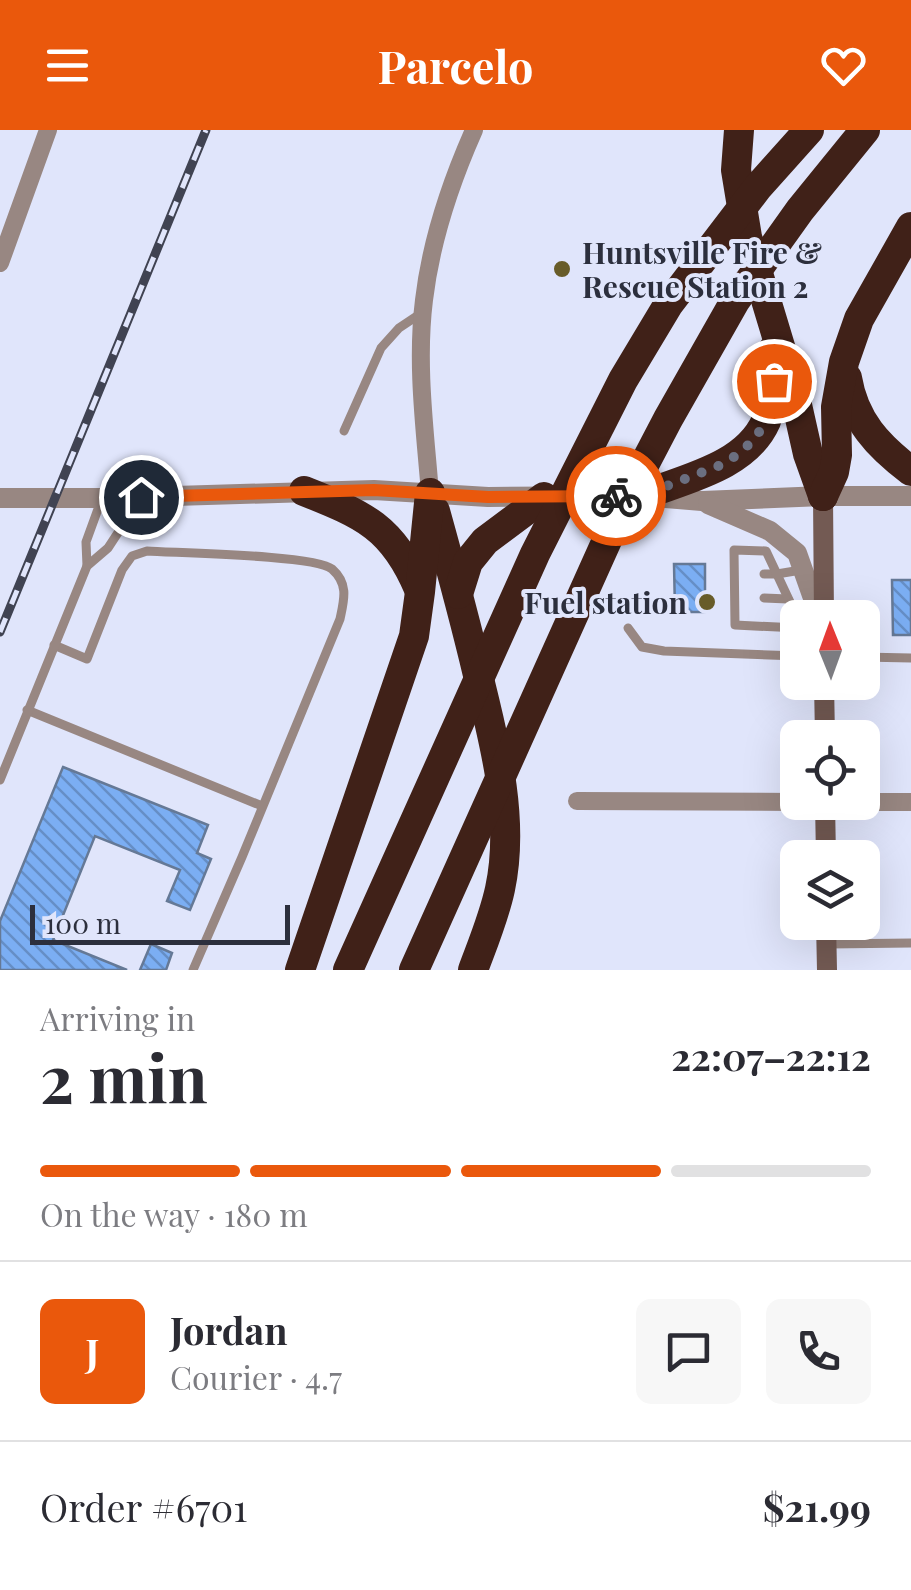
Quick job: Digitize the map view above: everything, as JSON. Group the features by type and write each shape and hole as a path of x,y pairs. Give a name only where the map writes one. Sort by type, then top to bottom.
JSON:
{"highway":[{"path":"739,130 736,170 748,237 823,496"},
{"path":"348,970 535,554 624,380 668,305 758,187 809,130"},
{"path":"414,970 621,509 668,419 735,301 859,136"},
{"path":"823,496 837,456 836,407 844,362 859,319 911,226"},
{"path":"641,496 726,463 755,439 767,418 774,381 771,312"},
{"path":"844,362 857,415 871,436 911,472"},
{"path":"304,492 354,511 379,529 398,548 420,592"},
{"path":"300,970 414,636 430,493"},
{"path":"430,493 492,734 504,810 501,887 474,970"},
{"path":"458,594 468,562 486,541 544,496"}],"main road":[{"path":"822,600 823,496"},
{"path":"826,940 826,970"}],"street":[{"path":"0,262 48,130"},
{"path":"430,493 422,369 423,312 441,216 474,130"},
{"path":"0,498 374,490 488,497 641,496 702,501 911,496"},
{"path":"702,501 783,539 797,553 815,600"},
{"path":"578,801 780,802"},
{"path":"880,802 911,802"}],"lane":[{"path":"344,432 381,348 399,328 423,312"},
{"path":"0,780 88,566 108,548 141,497"},
{"path":"88,566 86,542 102,498"},
{"path":"764,598 788,599 766,551 734,550 740,598 735,626 780,627"},
{"path":"54,645 87,659 122,570 132,556 147,551 290,559 330,566 342,580 346,595 340,619 193,970"},
{"path":"764,574 804,569"},
{"path":"628,628 642,647 664,652 780,655"},
{"path":"880,657 911,658"},
{"path":"28,710 262,806"},
{"path":"880,940 911,944"}],"building":[{"path":"674,564 705,564 705,612 675,612"},
{"path":"892,580 911,580 911,635 893,635"},
{"path":"63,767 208,825 197,853 211,859 190,910 167,901 180,870 95,836 53,940 127,970 0,970 0,921"},
{"path":"151,944 172,953 166,970 140,970"}],"railway":[{"path":"0,632 206,130"}],"way so far":[{"path":"616,496 641,496 726,463 755,439 767,418 774,381"}],"place":[{"name":"Huntsville Fire & Rescue Station 2","path":"562,269"},
{"name":"Fuel station","path":"707,602"}],"route":[{"path":"141,497 374,490 488,497 616,496"}]}
